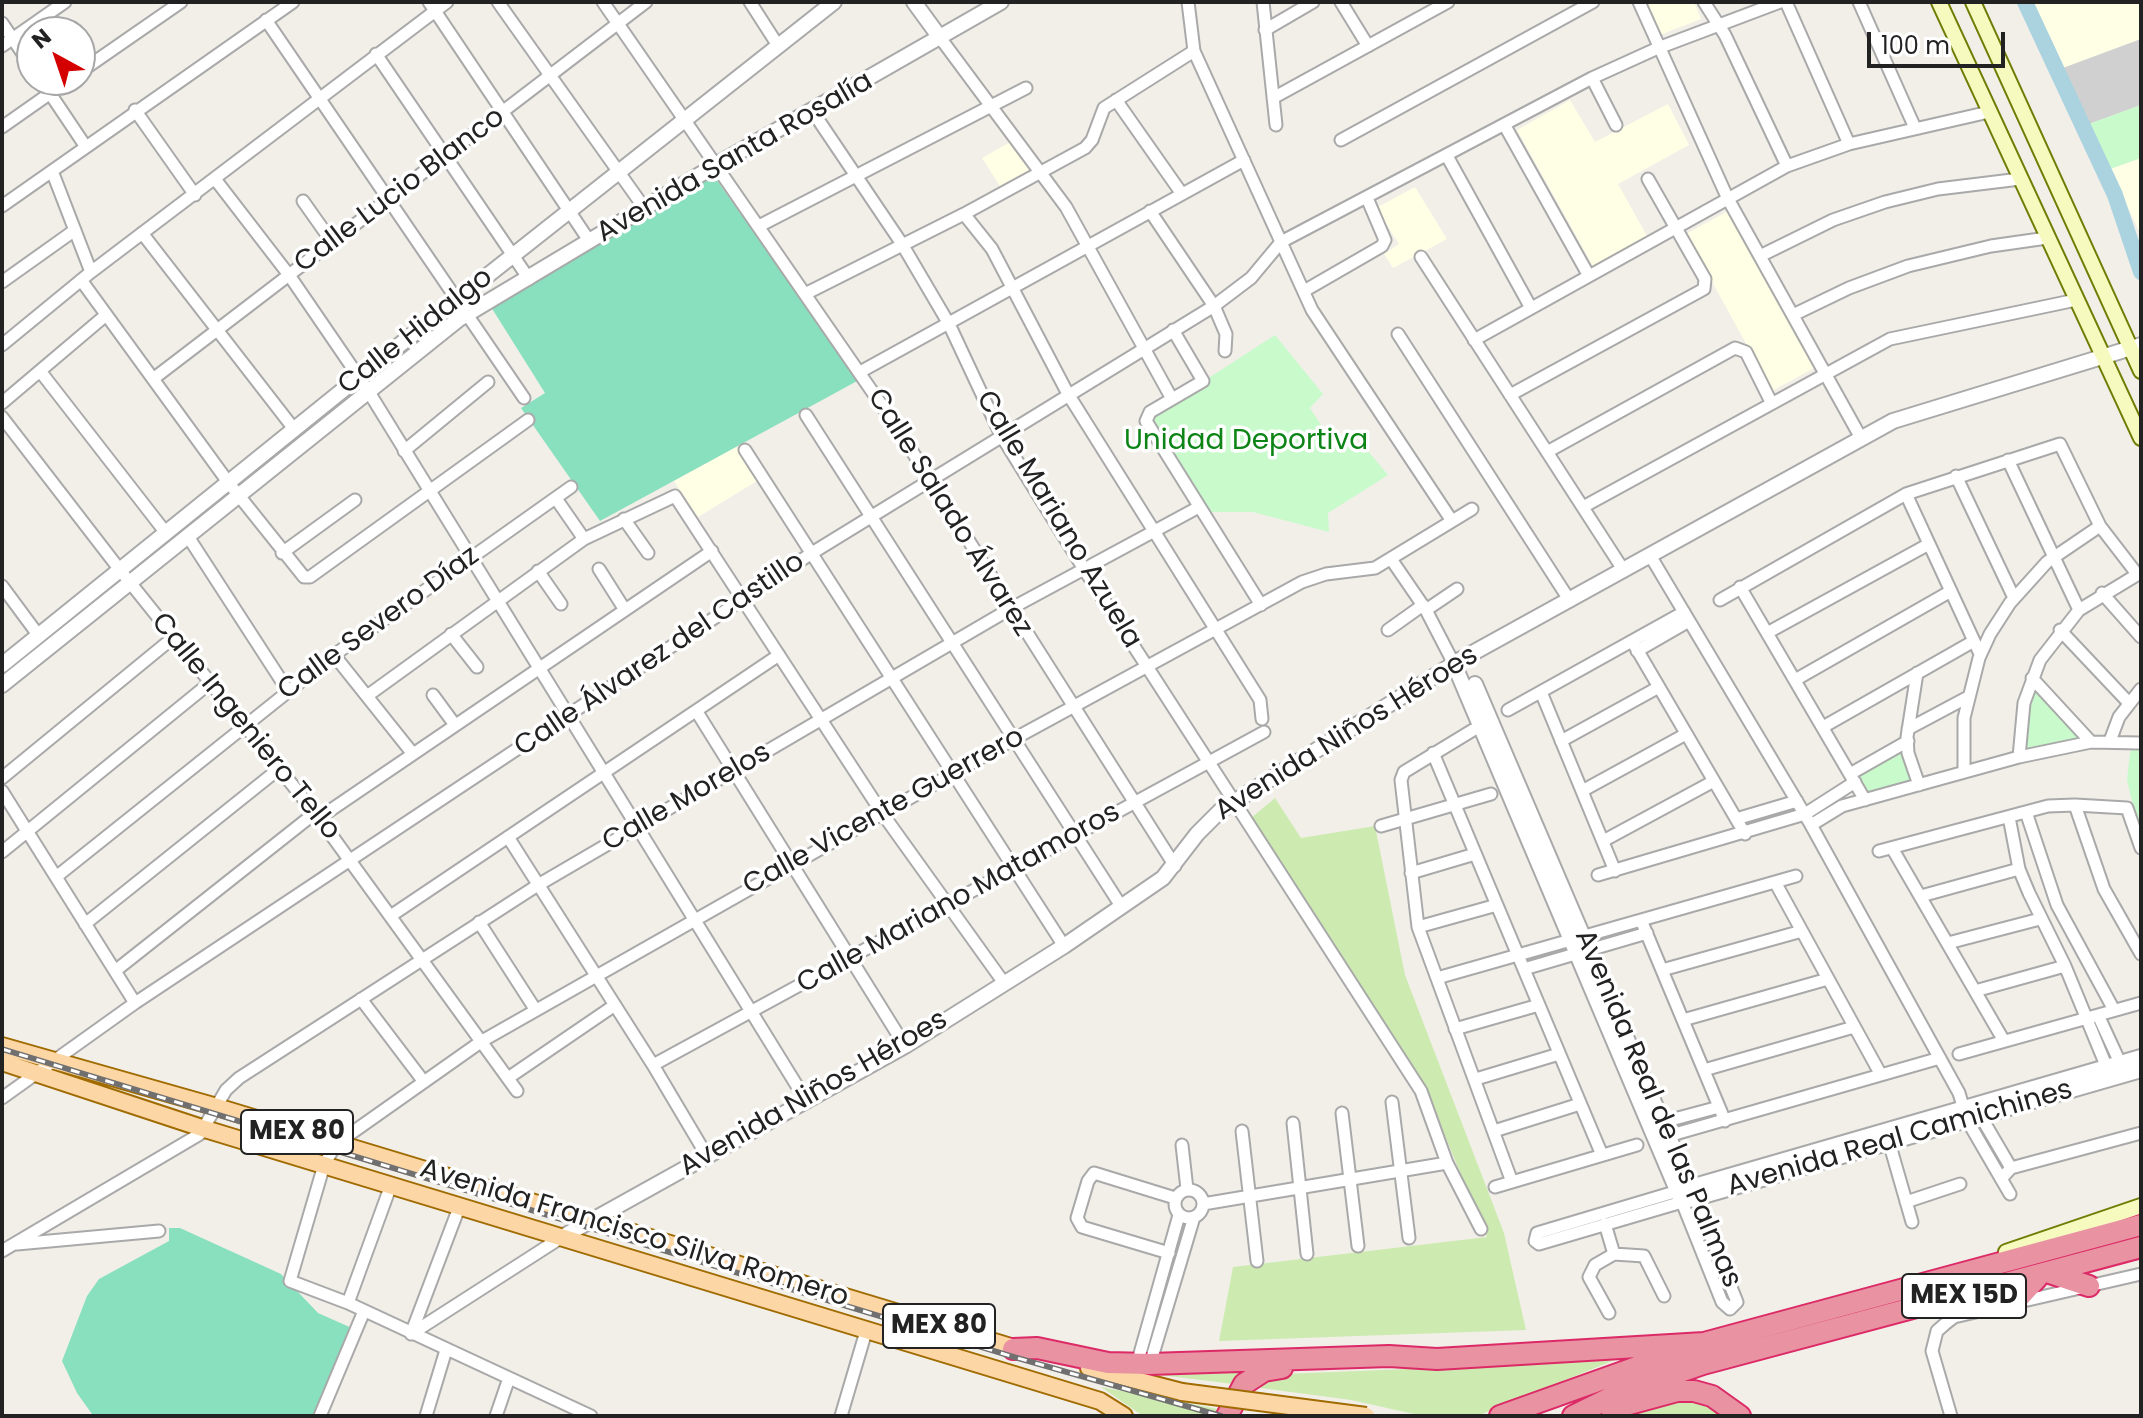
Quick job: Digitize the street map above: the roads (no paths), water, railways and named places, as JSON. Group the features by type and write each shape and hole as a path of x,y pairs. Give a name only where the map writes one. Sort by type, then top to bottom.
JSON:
{"highway":[{"name":"MEX 15D","path":"1500,1416 1704,1343 2141,1225"},
{"name":"MEX 15D","path":"1573,1416 1622,1392 1703,1364 2141,1250"},
{"path":"1914,1287 2006,1252"},
{"path":"2013,1304 2044,1275 2089,1286"},
{"path":"1227,1416 1244,1384 1273,1368 1390,1367 1437,1359 1704,1343"},
{"path":"1013,1349 1037,1348 1108,1363 1144,1364 1389,1356 1437,1359"},
{"path":"1584,1416 1677,1391 1712,1396 1740,1416"}],"main road":[{"path":"1939,2 2141,438"},
{"path":"1973,2 2136,346 2141,371"},
{"name":"Avenida Francisco Silva Romero","path":"2,1046 46,1067 205,1129 867,1328 1100,1401 1124,1416"},
{"name":"Avenida Francisco Silva Romero","path":"2,1062 46,1067 217,1107 1013,1349 1182,1392 1366,1416"},
{"path":"2006,1252 2141,1206"},
{"path":"1100,1401 1115,1416"}],"street":[{"path":"2,46 65,2"},
{"path":"96,61 181,2"},
{"path":"2,345 86,276 322,98 432,6 447,2"},
{"path":"498,2 645,209"},
{"name":"Calle Salado Álvarez","path":"603,2 860,372 1175,866"},
{"name":"Calle Lucio Blanco","path":"153,379 646,2"},
{"path":"750,2 777,44"},
{"name":"Calle Hidalgo","path":"2,685 124,576 166,533 234,488 363,383 458,299 834,2"},
{"path":"914,2 1066,207 1172,399"},
{"name":"Avenida Santa Rosalía","path":"469,313 716,165 1001,2"},
{"path":"1263,2 1276,125"},
{"path":"1265,30 1313,2"},
{"path":"1341,2 1368,46"},
{"path":"1273,98 1448,2"},
{"path":"1341,140 1593,2"},
{"path":"1639,2 1728,199 1861,438"},
{"path":"1704,2 1787,166"},
{"path":"1281,242 1592,78 1658,48 1783,2 1849,144"},
{"path":"1859,2 1915,128"},
{"path":"2,206 290,3"},
{"path":"1190,3 1194,51 1312,310 1452,521"},
{"path":"432,6 590,242"},
{"path":"266,20 469,313 524,398"},
{"path":"2,23 16,43"},
{"path":"807,293 964,214 1089,145 1104,108 1194,51"},
{"path":"376,54 529,279"},
{"path":"1592,78 1616,125"},
{"path":"759,226 1026,88"},
{"path":"2,127 46,96"},
{"path":"52,96 86,147"},
{"path":"1116,100 1182,194"},
{"path":"135,110 195,195"},
{"name":"Calle Mariano Azuela","path":"813,112 902,244 949,324 1001,435 1084,569 1421,1091 1447,1163 1481,1229"},
{"path":"1474,340 1787,166 1849,144 1989,112"},
{"path":"1505,126 1589,276"},
{"path":"1447,156 1531,308"},
{"path":"860,372 1244,160"},
{"path":"52,171 75,230 86,276 106,315 282,553 304,577 310,577 428,489 528,420"},
{"path":"215,179 289,275 363,383 807,1102"},
{"path":"1510,395 1702,292 1706,286 1648,179"},
{"path":"1760,256 1833,220 1885,202 1952,186 2020,179"},
{"path":"1304,291 1384,244 1367,198"},
{"path":"303,201 332,242"},
{"path":"1150,211 1214,306 1226,334 1225,351"},
{"path":"964,214 992,249 1068,394 1260,700 1262,719"},
{"path":"2,282 75,230"},
{"path":"142,233 294,429"},
{"path":"1793,315 1849,288 1908,266 1991,246 2047,238"},
{"name":"Calle Álvarez del Castillo","path":"2,1098 135,1003 353,862 812,553 1214,306 1251,278 1281,242"},
{"path":"1421,257 1624,571"},
{"path":"1583,507 1824,372 1905,333 2076,300"},
{"name":"Calle Hidalgo","path":"2,665 124,576 187,535 294,429 469,313"},
{"path":"2,403 106,315"},
{"path":"1173,330 1203,381 1145,417 1261,605"},
{"path":"1398,334 1570,601"},
{"name":"Avenida Niños Héroes","path":"562,1237 905,1046 1064,946 1175,866 1208,822 1233,803 1458,662 1909,414 2136,346"},
{"path":"1547,452 1739,348 1746,352 1771,402"},
{"path":"40,371 166,533"},
{"path":"404,451 488,382"},
{"path":"806,415 1121,906"},
{"name":"Calle Ingeniero Tello","path":"2,417 124,576 353,862 517,1091"},
{"path":"1720,600 1906,494 2060,444 2100,526 2139,573 2102,593 2079,610 2060,630 2032,678 2020,723 2019,757"},
{"path":"745,450 1064,946"},
{"path":"2008,460 2079,610"},
{"path":"1956,476 2014,598"},
{"name":"Calle Severo Díaz","path":"56,877 334,655 468,557 557,500 571,487"},
{"path":"1906,494 1980,654"},
{"path":"367,696 584,539 675,496 882,813 1004,983"},
{"path":"282,553 355,500"},
{"path":"557,500 584,539"},
{"name":"Calle Morelos","path":"205,1129 239,1078 538,885 1010,609 1199,507"},
{"name":"Calle Vicente Guerrero","path":"348,1303 290,1281 324,1165 336,1144 482,1041 535,1009 1012,740 1317,576 1369,571 1472,509"},
{"path":"624,519 648,553"},
{"path":"1964,772 1961,742 1968,697 1980,654 2014,598 2054,557 2100,526"},
{"path":"187,535 288,691"},
{"path":"1767,633 1929,544"},
{"path":"115,971 317,815 413,754 712,551"},
{"path":"1651,557 1808,819 1959,1093 2011,1168"},
{"name":"Avenida Real de las Palmas","path":"1391,559 1458,662 1686,1194 1737,1302 1730,1309 1722,1302 1686,1194 1666,1129 1637,1079"},
{"path":"599,569 625,610"},
{"path":"538,571 561,604"},
{"path":"2,586 39,636"},
{"path":"1740,587 1865,800"},
{"path":"1388,630 1457,589"},
{"path":"1795,680 1951,591"},
{"path":"2102,593 2141,637"},
{"path":"1508,710 1687,617"},
{"path":"2060,630 2128,702"},
{"path":"451,634 477,667"},
{"path":"2,778 174,637"},
{"path":"1823,727 1974,641"},
{"path":"1634,646 1745,834"},
{"path":"334,655 413,754"},
{"path":"392,915 779,655"},
{"path":"1917,673 1908,735 1919,785"},
{"path":"2032,678 2091,742"},
{"path":"2,852 211,682"},
{"path":"1561,741 1659,687"},
{"path":"2110,741 2128,702 2141,689"},
{"path":"1541,692 1615,871"},
{"path":"433,695 455,725"},
{"path":"1808,819 1853,778 1908,735 1968,697"},
{"path":"697,712 905,1046"},
{"path":"1473,730 1401,775 1418,927 1512,1182"},
{"name":"Calle Mariano Matamoros","path":"653,1065 1264,732"},
{"path":"1582,791 1686,734"},
{"path":"1598,875 1808,819 1842,806 2019,757 2091,742 2139,743"},
{"path":"1433,753 1602,1155"},
{"path":"85,924 280,768"},
{"path":"1603,841 1714,781"},
{"path":"2,791 135,1003"},
{"path":"1381,826 1491,794"},
{"path":"1736,819 1797,801"},
{"path":"2075,805 2104,889 2141,954"},
{"path":"2004,1041 1921,896 1886,850 2048,806 2075,805 2127,808 2141,848"},
{"path":"2026,812 2057,905 2114,1010"},
{"path":"2009,817 2019,869 2040,919 2065,966 2084,1018 2124,1069"},
{"path":"508,837 707,1156"},
{"path":"1411,873 1475,854"},
{"path":"1921,896 2019,869"},
{"path":"1524,969 1641,920 1796,876"},
{"path":"1775,882 1881,1075"},
{"path":"1418,927 1497,905"},
{"path":"1948,943 2040,919"},
{"path":"1641,920 1725,1121"},
{"path":"479,922 535,1009"},
{"path":"1662,970 1802,931"},
{"path":"1437,978 1518,955 1647,933"},
{"path":"1975,991 2065,966"},
{"path":"1683,1020 1828,979"},
{"path":"361,999 424,1082"},
{"path":"1959,1054 2141,1003"},
{"path":"508,1078 615,1005"},
{"path":"1455,1029 1539,1005"},
{"path":"2098,1015 2124,1069"},
{"path":"1704,1070 1854,1027"},
{"path":"1476,1079 1559,1054"},
{"name":"Avenida Real Camichines","path":"2124,1069 1971,1112 1686,1194 1539,1244 1535,1239 1537,1233 1686,1194 1889,1142 1971,1112 2124,1069 2141,1057"},
{"path":"1666,1129 1725,1121 1940,1058"},
{"path":"1392,1102 1409,1238"},
{"path":"1494,1131 1580,1104"},
{"path":"1666,1129 1719,1107"},
{"path":"1971,1112 2010,1194"},
{"path":"1342,1113 1358,1246"},
{"path":"1293,1123 1307,1254"},
{"path":"7,1248 205,1129"},
{"path":"1242,1131 1257,1261"},
{"path":"2001,1179 2011,1168 2141,1133"},
{"path":"1889,1142 1912,1222"},
{"path":"1182,1145 1187,1189"},
{"path":"1495,1187 1637,1145"},
{"path":"1144,1364 1163,1296 1194,1217 1203,1204 1402,1173 1447,1163"},
{"path":"1169,1253 1082,1227 1077,1218 1088,1181 1094,1173 1175,1198"},
{"path":"1906,1202 1960,1184"},
{"path":"391,1185 348,1303 509,1378 565,1410 591,1416"},
{"path":"1187,1189 1195,1191 1203,1204"},
{"path":"1175,1198 1187,1189"},
{"path":"1163,1296 1169,1253 1179,1215 1175,1198"},
{"path":"411,1334 460,1205"},
{"path":"1179,1215 1194,1217"},
{"path":"2006,1252 2141,1217"},
{"path":"1605,1224 1614,1254"},
{"path":"7,1248 159,1231"},
{"path":"411,1334 562,1237"},
{"path":"1609,1313 1589,1277 1595,1265 1614,1254 1644,1256 1664,1296"},
{"path":"1951,1416 1932,1351 1937,1331 1954,1317 2141,1274"},
{"path":"320,1416 364,1311"},
{"path":"841,1416 867,1328"},
{"path":"426,1416 446,1350"},
{"path":"496,1416 509,1378"}],"waterway":[{"path":"2025,2 2115,195 2141,272"}],"railway":[{"path":"2,1049 1014,1357 1221,1416"}],"park label":[{"name":"Unidad Deportiva","path":"1246,442"}]}
